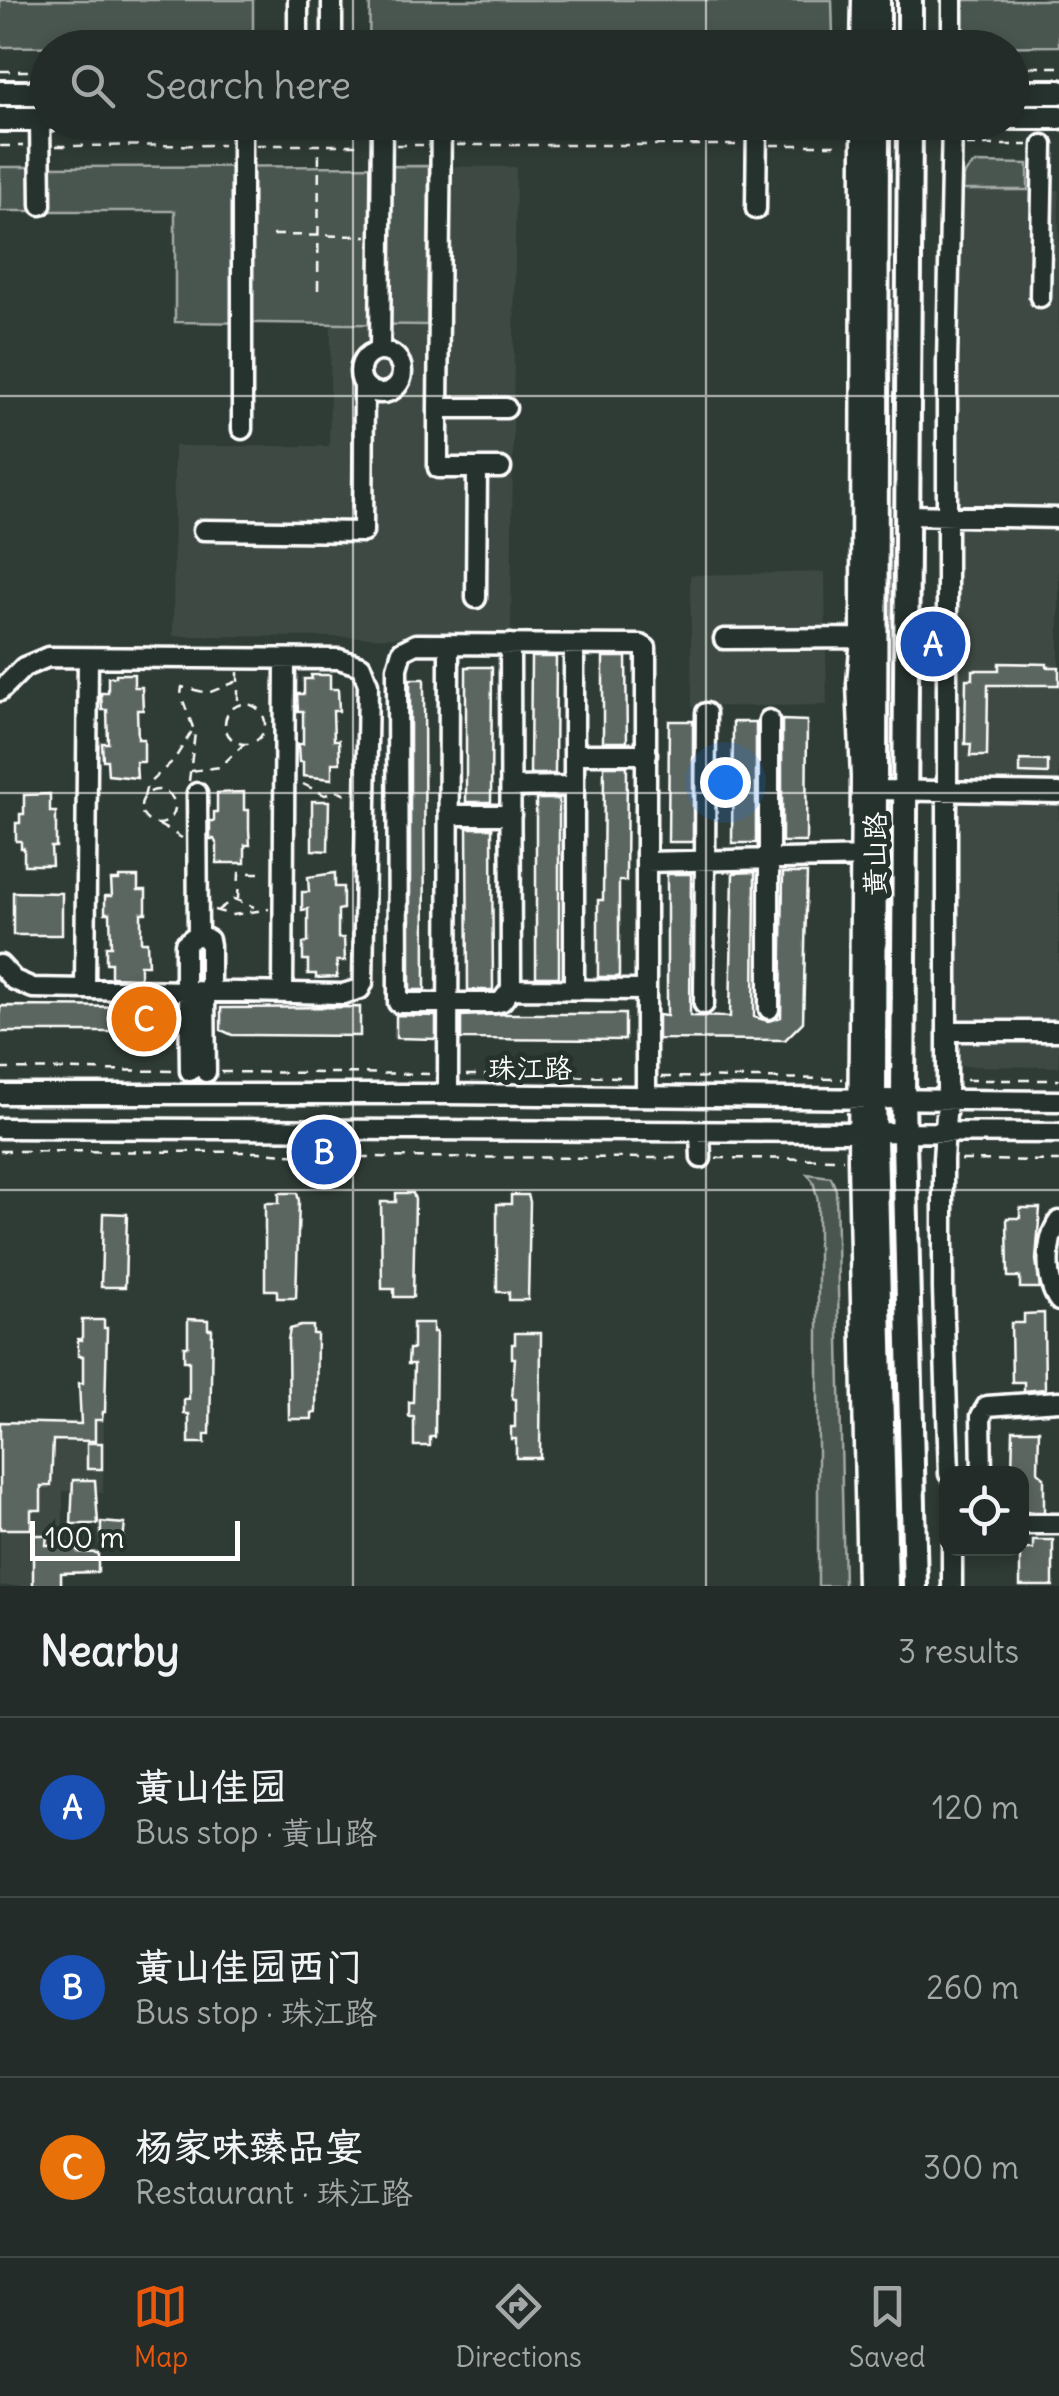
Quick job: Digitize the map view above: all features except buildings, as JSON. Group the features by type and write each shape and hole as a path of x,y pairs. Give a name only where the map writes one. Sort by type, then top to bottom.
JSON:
{"main road":[{"path":"878,0 878,30"},
{"path":"910,0 910,30"},
{"path":"1029,92 1059,92"},
{"path":"0,93 30,93"},
{"path":"1029,117 1059,117"},
{"path":"0,119 30,118"},
{"name":"黄山路","path":"877,140 868,638 875,790 867,857 866,1131 886,1586"},
{"name":"黄山路","path":"910,140 903,1099 915,1586"}],"street":[{"path":"298,0 298,30"},
{"path":"332,0 332,30"},
{"path":"862,0 862,30"},
{"path":"952,0 952,30"},
{"path":"41,140 41,205"},
{"path":"242,140 242,429"},
{"path":"380,350 382,140"},
{"path":"440,140 438,468 501,468"},
{"path":"756,140 756,210"},
{"path":"863,140 868,638 857,684 867,857 858,1080 866,1099"},
{"path":"953,140 947,516 947,1030 942,1160 954,1466"},
{"path":"1040,298 1043,145"},
{"path":"203,530 363,532 364,385 360,372 363,360 380,350 399,360 400,381 390,391 383,393 364,385"},
{"path":"438,408 506,408"},
{"path":"476,598 477,468"},
{"path":"907,514 1059,518"},
{"path":"724,638 868,638"},
{"path":"510,644 512,988 502,1001 495,1002 398,1002 398,659 408,646 449,644 510,644 574,645 641,645 646,648 646,1087"},
{"path":"448,1094 449,644"},
{"path":"574,645 574,989"},
{"path":"85,989 88,658"},
{"path":"0,691 24,667 38,660 286,659 353,662 366,672 363,983 352,993 33,988 14,980 0,965"},
{"path":"282,993 286,659"},
{"path":"704,1004 706,712"},
{"path":"769,1009 770,720"},
{"path":"574,754 647,754"},
{"path":"511,787 574,786"},
{"path":"875,790 1059,793"},
{"path":"197,794 198,934 186,944 197,991 198,1128"},
{"path":"449,814 511,814"},
{"path":"646,856 758,853 769,858 867,857"},
{"path":"512,988 646,990"},
{"path":"947,1030 1059,1032"},
{"name":"珠江路","path":"3,1094 564,1096 646,1087 866,1099 1059,1101"},
{"path":"3,1094 2,1128 1059,1133"},
{"path":"388,1129 389,1094"},
{"path":"563,1131 564,1096"},
{"path":"866,1131 858,1159 868,1586"},
{"path":"700,1132 701,1158"},
{"path":"1059,1221 1050,1235 1050,1281 1059,1301"},
{"path":"982,1466 982,1416 986,1406 1059,1401"},
{"path":"956,1466 962,1454 982,1451"},
{"path":"912,1466 939,1468"},
{"path":"1029,1524 1059,1524"},
{"path":"952,1556 952,1586"}],"path":[{"path":"1029,67 1059,66"},
{"path":"0,71 30,71"},
{"path":"318,290 319,145"},
{"path":"0,146 863,145"},
{"path":"953,145 1043,145"},
{"path":"273,235 381,236"},
{"path":"239,658 239,706"},
{"path":"197,794 188,785 195,728 181,695 182,688 208,693 238,681"},
{"path":"189,771 220,767 244,744 256,741 265,725 257,708 239,706 228,714 226,727 232,739 244,744"},
{"path":"195,728 174,760 147,784 143,814 171,830 198,854"},
{"path":"284,772 324,796 339,791 366,797"},
{"path":"144,798 152,791 163,790 175,802 171,818 155,824"},
{"path":"238,900 238,873 266,873"},
{"path":"217,911 229,900 238,900 256,910"},
{"path":"198,912 217,911 233,916 256,910 283,910"},
{"path":"0,1069 448,1074 646,1087 858,1080"},
{"path":"946,1080 1059,1080"},
{"path":"0,1150 259,1152 335,1158 858,1159"},
{"path":"942,1160 1059,1160"}],"shaded area":[{"path":"0,0 253,0 253,30 30,30 30,47 0,47"},
{"path":"370,0 832,0 833,30 369,30"},
{"path":"950,0 1059,0 1059,46 1029,46 1029,30 955,30"},
{"path":"976,163 1028,164 1028,190 962,190 965,174"},
{"path":"429,166 516,167 511,638 173,636 174,446 329,446 331,323 427,325"},
{"path":"429,166 427,325 175,322 175,211 0,211 0,167"},
{"path":"962,190 1059,190 1059,1067 954,1066"},
{"path":"825,572 827,705 692,707 690,575"},
{"path":"807,1174 831,1177 836,1190 844,1586 818,1586 818,1201"},
{"path":"0,1420 104,1422 103,1493 63,1491 63,1586 0,1586"}],"place":[{"name":"黄山佳园","path":"933,644"},
{"name":"杨家味臻品宴","path":"144,1019"},
{"name":"黄山佳园西门","path":"324,1152"}]}
